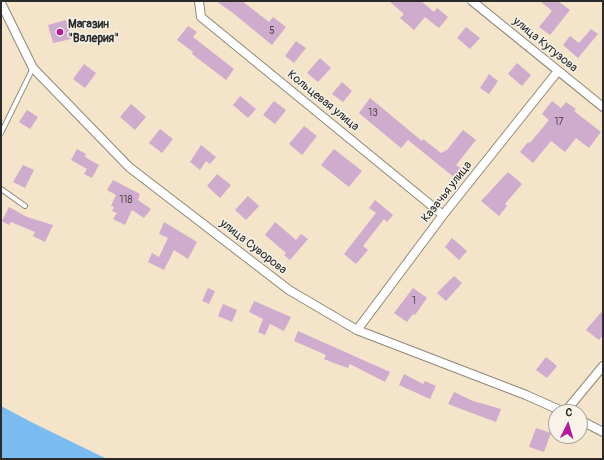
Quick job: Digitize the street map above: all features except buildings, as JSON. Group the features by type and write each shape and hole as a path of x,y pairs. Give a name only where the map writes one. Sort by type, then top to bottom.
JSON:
{"street":[{"name":"Кольцевая улица","path":"199,1 201,17 443,214"},
{"name":"улица Кутузова","path":"472,1 603,107"},
{"name":"улица Суворова","path":"1,3 33,68 129,167 289,290 357,330 548,405"},
{"name":"Казачья улица","path":"357,330 443,214 558,71"},
{"path":"572,404 603,366"},
{"path":"588,424 603,432"}],"lane":[{"path":"1,133 33,68"},
{"path":"1,189 24,206"}],"water":[{"path":"1,406 31,422 107,459 1,459"}],"place":[{"name":"Магазин \"Валерия\"","path":"60,32"}]}
